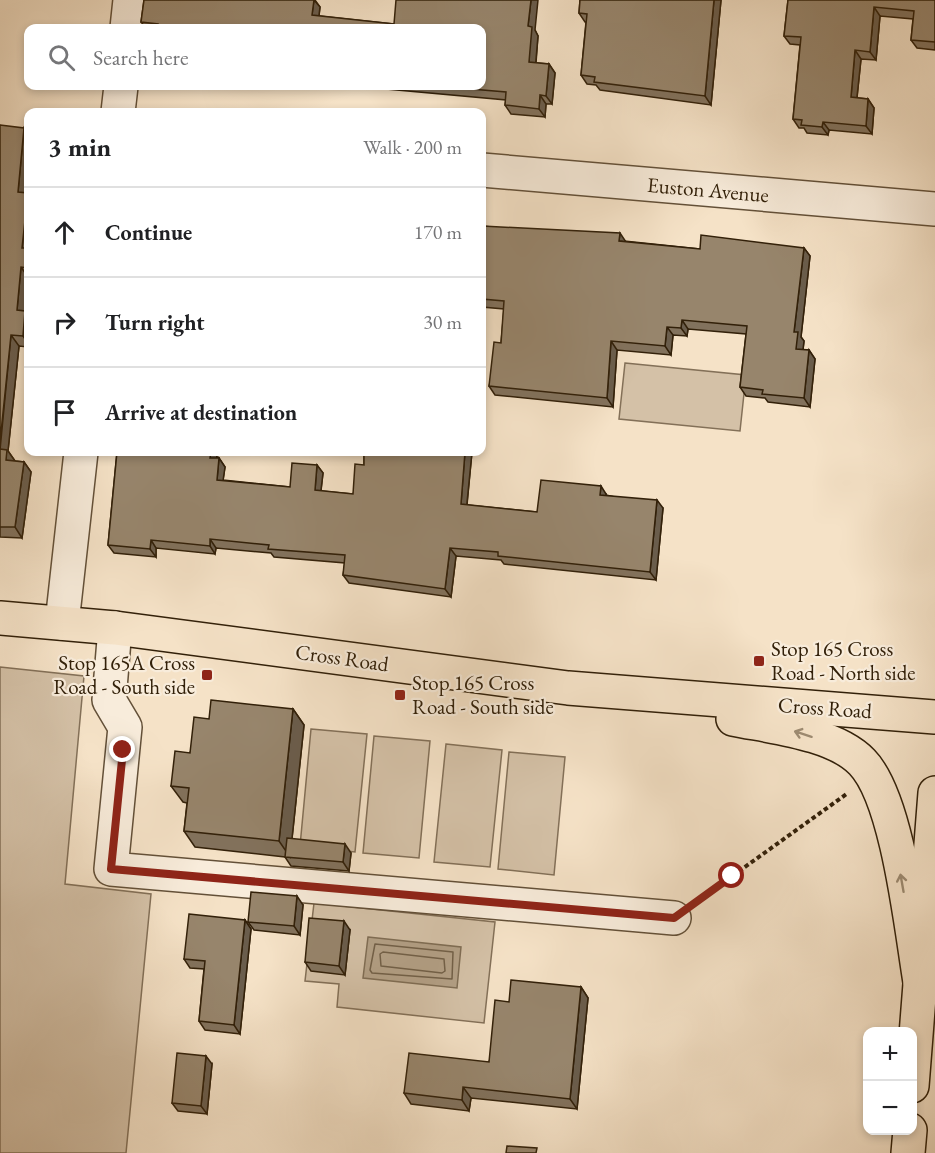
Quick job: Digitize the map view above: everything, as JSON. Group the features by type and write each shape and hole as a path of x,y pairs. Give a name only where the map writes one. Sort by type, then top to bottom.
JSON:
{"main road":[{"name":"Cross Road","path":"0,618 115,628 568,688 935,717"},
{"path":"568,688 796,731 836,745 861,761 876,780 891,818 927,987"},
{"path":"913,1081 927,987 935,793"},
{"path":"908,1153 910,1135"}],"street":[{"path":"127,24 130,0"},
{"path":"118,108 121,90"},
{"name":"Euston Avenue","path":"486,170 935,209"},
{"path":"62,623 81,456"},
{"path":"115,628 109,700 125,727 111,869 674,918"}],"path":[{"path":"674,918 849,793"}],"shaded area":[{"path":"625,363 746,375 740,431 619,419"},
{"path":"0,667 84,676 65,884 151,894 126,1153 0,1153"},
{"path":"311,729 367,734 355,852 300,846"},
{"path":"374,736 430,741 419,858 363,853"},
{"path":"446,744 502,750 490,867 434,862"},
{"path":"509,752 565,757 554,875 498,869"},
{"path":"314,903 495,922 484,1023 337,1007 339,984 305,981"}],"water":[{"path":"368,937 461,947 457,988 363,978"}],"building":[{"path":"144,0 314,0 312,15 394,24 158,24 141,22"},
{"path":"396,0 531,0 528,26 532,27 529,62 549,64 546,96 540,95 539,109 505,105 506,92 482,90 486,90 486,24 394,24"},
{"path":"580,0 714,0 705,96 594,82 595,77 581,75 587,14 579,13"},
{"path":"788,0 935,0 935,42 911,40 914,11 874,7 870,52 855,50 851,97 868,99 866,126 823,122 822,127 801,125 802,120 793,119 801,37 784,36"},
{"path":"0,125 24,128 18,192 24,193 22,248 24,248 24,267 21,267 17,310 24,311 24,324 23,336 11,335 0,442"},
{"path":"486,226 620,233 619,241 700,249 701,235 804,248 794,332 798,332 796,349 809,350 804,398 762,394 763,390 740,387 747,326 682,320 681,328 667,327 665,346 611,341 607,398 489,386 494,342 501,343 504,301 486,299"},
{"path":"0,449 7,450 6,460 24,462 15,527 0,527"},
{"path":"117,456 210,456 210,458 219,458 217,480 290,487 292,463 317,465 315,490 353,494 355,464 364,465 364,456 465,456 461,504 537,512 541,480 601,486 600,495 657,500 650,572 498,556 498,552 450,548 445,589 343,575 345,555 268,549 269,545 210,539 210,546 151,540 150,549 108,545"},
{"path":"211,700 293,709 279,841 184,831 189,788 171,786 175,751 190,753 194,717 209,719"},
{"path":"287,838 345,844 343,862 285,857"},
{"path":"251,892 297,896 294,926 248,922"},
{"path":"189,914 245,920 234,1025 199,1021 205,961 184,959"},
{"path":"309,918 344,921 339,966 305,962"},
{"path":"511,980 581,987 570,1099 463,1087 462,1100 404,1093 409,1053 489,1062 495,1000 509,1002"},
{"path":"177,1053 206,1056 201,1106 172,1103"},
{"path":"507,1146 537,1148 536,1153 506,1153"}],"place":[{"name":"Stop 165 Cross Road - North side","path":"759,661"},
{"name":"Stop 165A Cross Road - South side","path":"207,675"},
{"name":"Stop 165 Cross Road - South side","path":"400,695"}],"route":[{"path":"123,750 111,869 674,918 732,876"}]}
